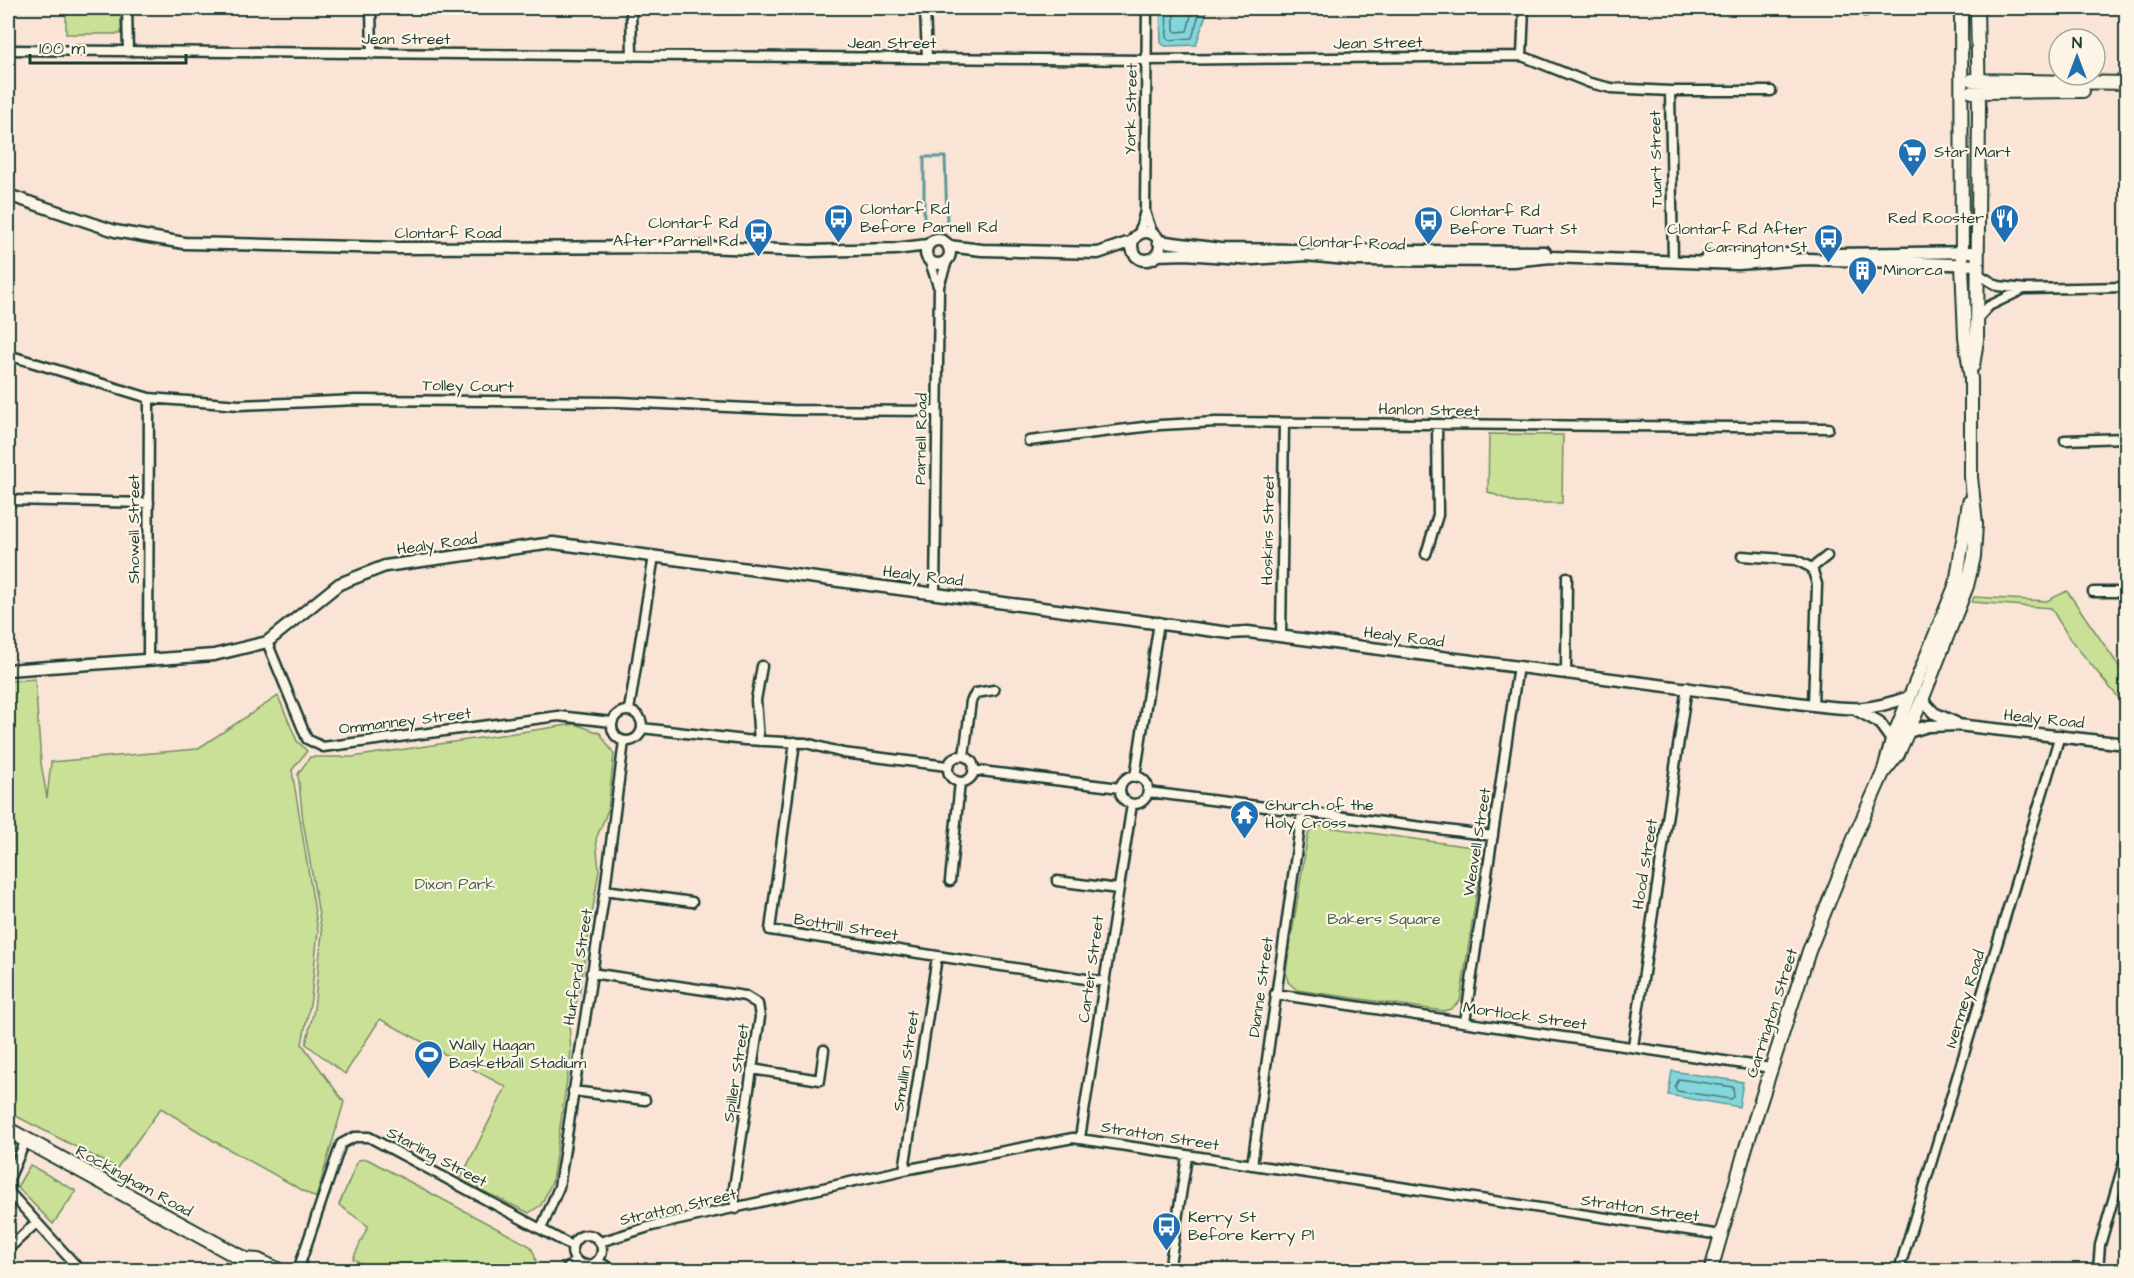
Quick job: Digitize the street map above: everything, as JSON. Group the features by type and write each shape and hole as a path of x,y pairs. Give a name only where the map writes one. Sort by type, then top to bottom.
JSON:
{"main road":[{"name":"Carrington Street","path":"1883,773 1898,754 1922,700 1967,586 1974,557 1976,524 1971,477 1971,379 1965,337 1962,265 1963,86 1960,8"},
{"name":"Carrington Street","path":"1971,379 1977,340 1979,86 1977,8"},
{"path":"1963,86 2127,83"},
{"path":"1979,86 2127,91"},
{"name":"Carrington Street","path":"1711,1270 1771,1068 1809,951 1883,773 1892,740 1960,571 1971,477"},
{"name":"Rockingham Road","path":"8,1130 248,1265 258,1262 277,1270"}],"street":[{"path":"128,8 128,52"},
{"path":"371,8 372,54"},
{"path":"631,8 632,56"},
{"path":"926,8 927,58"},
{"name":"York Street","path":"1136,237 1145,211 1147,8"},
{"path":"1522,56 1524,8"},
{"name":"Jean Street","path":"8,50 1147,60 1522,56 1600,86 1670,91 1771,91"},
{"name":"Tuart Street","path":"1670,91 1673,260"},
{"name":"Clontarf Road","path":"8,195 115,231 184,243 398,248 566,246 809,251 895,249 928,245"},
{"name":"York Street","path":"1145,211 1156,238"},
{"path":"1107,251 1136,237"},
{"path":"982,250 937,265 929,260 926,250 928,245 939,240 948,246 982,250 1088,253 1107,251 1134,254 1136,237"},
{"name":"Clontarf Road","path":"1136,237 1156,238 1220,249 1557,252 1754,264 1806,259 1962,265 1978,269"},
{"path":"1156,238 1156,255"},
{"path":"947,260 948,246"},
{"name":"Clontarf Road","path":"895,249 929,260"},
{"name":"Clontarf Road","path":"1134,254 1147,260 1156,255 1186,254 1253,259 1306,255 1363,260 1513,261 1551,257 1673,260 1978,252"},
{"name":"Parnell Road","path":"929,260 939,286"},
{"name":"Parnell Road","path":"935,593 939,286 947,260"},
{"path":"1978,269 1998,286 2025,289 2127,287"},
{"path":"1977,318 1989,306 2025,289"},
{"name":"Tolley Court","path":"8,355 149,398 239,405 380,400 619,402 792,410 936,411"},
{"name":"Showell Street","path":"148,660 149,398"},
{"name":"Hanlon Street","path":"1029,441 1160,425 1216,422 1828,428"},
{"name":"Hoskins Street","path":"1281,637 1284,423"},
{"path":"1426,554 1438,515 1437,425"},
{"path":"2065,440 2127,438"},
{"path":"8,500 149,503"},
{"name":"Healy Road","path":"8,670 214,655 267,642 339,584 385,566 553,543 1230,633 1248,632 1857,710 1885,705 1909,697"},
{"path":"629,711 654,556"},
{"path":"1742,556 1796,560 1812,568 1817,584 1813,705"},
{"path":"1812,568 1827,556"},
{"path":"1566,672 1567,577"},
{"path":"2093,592 2127,592"},
{"path":"1135,777 1159,622"},
{"name":"Ommanney Street","path":"267,642 307,739 323,747 558,716 612,722"},
{"path":"759,741 756,700 762,666"},
{"name":"Weavell Street","path":"1465,1022 1518,666"},
{"name":"Hood Street","path":"1633,1046 1687,687"},
{"path":"964,756 971,701 976,693 994,690"},
{"name":"Healy Road","path":"1922,700 1934,712 1958,725"},
{"name":"Healy Road","path":"1857,710 1879,722 1892,740"},
{"path":"621,711 629,711 641,720 642,728 639,735 624,741 617,738 612,731 612,722 621,711"},
{"name":"Healy Road","path":"1908,732 1928,726 1958,725 2127,744"},
{"path":"642,728 759,741 795,742 843,753 947,766"},
{"name":"Ivermey Road","path":"1899,1270 2060,735"},
{"name":"Hurford Street","path":"541,1229 559,1187 605,890 624,741"},
{"name":"Bottrill Street","path":"795,742 770,930 1105,982"},
{"path":"960,782 948,774 947,766 951,760 964,756"},
{"path":"960,782 971,776 974,770 973,764 964,756"},
{"path":"974,770 1120,788"},
{"path":"1135,777 1144,782 1148,792 1142,801 1132,804 1123,798 1120,788 1125,780 1135,777"},
{"path":"950,881 960,782"},
{"path":"1148,792 1493,836"},
{"name":"Carter Street","path":"1080,1138 1132,804"},
{"name":"Dianne Street","path":"1252,1165 1302,813"},
{"path":"1057,881 1118,889"},
{"path":"605,890 693,902"},
{"name":"Smullin Street","path":"904,1170 937,957"},
{"name":"Spiller Street","path":"591,973 745,996 758,1004 760,1017 733,1194 736,1209"},
{"name":"Mortlock Street","path":"1275,994 1771,1068"},
{"path":"752,1069 820,1080 824,1050"},
{"path":"573,1090 645,1100"},
{"name":"Starling Street","path":"298,1270 341,1144 354,1137 369,1137 572,1246"},
{"name":"Stratton Street","path":"600,1242 652,1226 904,1170 1061,1139 1080,1138 1721,1235"},
{"path":"26,1140 9,1179 9,1192 80,1270"},
{"path":"2098,1270 2100,1245 2127,1155"},
{"path":"1169,1270 1187,1156"},
{"path":"8,1249 36,1223"},
{"path":"588,1234 600,1242 602,1252 597,1261 589,1265 576,1260 572,1246 578,1238 588,1234"},
{"path":"566,1270 576,1260"},
{"path":"597,1261 613,1270"}],"green space":[{"path":"66,8 121,8 121,34 66,34"},
{"path":"1489,434 1563,435 1562,503 1516,503 1488,492"},
{"path":"2067,591 2126,676 2126,707 2070,639 2051,608 1972,602 1974,597 2047,601"},
{"path":"35,679 41,763 47,798 51,762 197,749 278,696 297,741 307,751 292,770 318,931 311,999 302,1044 344,1102 316,1198 214,1141 161,1108 117,1168 8,1112 8,681"},
{"name":"Dixon Park","path":"575,724 600,733 614,754 608,810 596,839 599,870 579,995 569,1023 571,1052 552,1182 541,1205 529,1213 460,1180 506,1087 380,1019 345,1074 306,1044 314,1009 322,933 303,821 298,774 310,757 352,757"},
{"name":"Bakers Square","path":"1319,826 1472,847 1482,858 1460,1001 1451,1009 1444,1011 1297,990 1288,982 1286,971 1307,840 1309,831"},
{"path":"367,1159 530,1246 538,1270 374,1270 353,1259 368,1226 339,1205 358,1160"},
{"path":"30,1165 76,1191 53,1224 17,1187"}],"water":[{"path":"1160,8 1208,8 1196,45 1165,46 1161,43"},
{"path":"1672,1071 1743,1082 1739,1107 1668,1095"}],"waterway":[{"path":"924,157 945,157 947,224 924,224 924,157"}],"place":[{"name":"Star Mart","path":"1913,178"},
{"name":"Clontarf Rd Before Parnell Rd","path":"839,244"},
{"name":"Red Rooster","path":"2005,244"},
{"name":"Clontarf Rd Before Tuart St","path":"1429,246"},
{"name":"Clontarf Rd After Parnell Rd","path":"759,258"},
{"name":"Clontarf Rd After Carrington St","path":"1828,264"},
{"name":"Minorca","path":"1862,296"},
{"name":"Church of the Holy Cross","path":"1244,840"},
{"name":"Wally Hagan Basketball Stadium","path":"428,1080"},
{"name":"Kerry St Before Kerry Pl","path":"1167,1252"}]}
